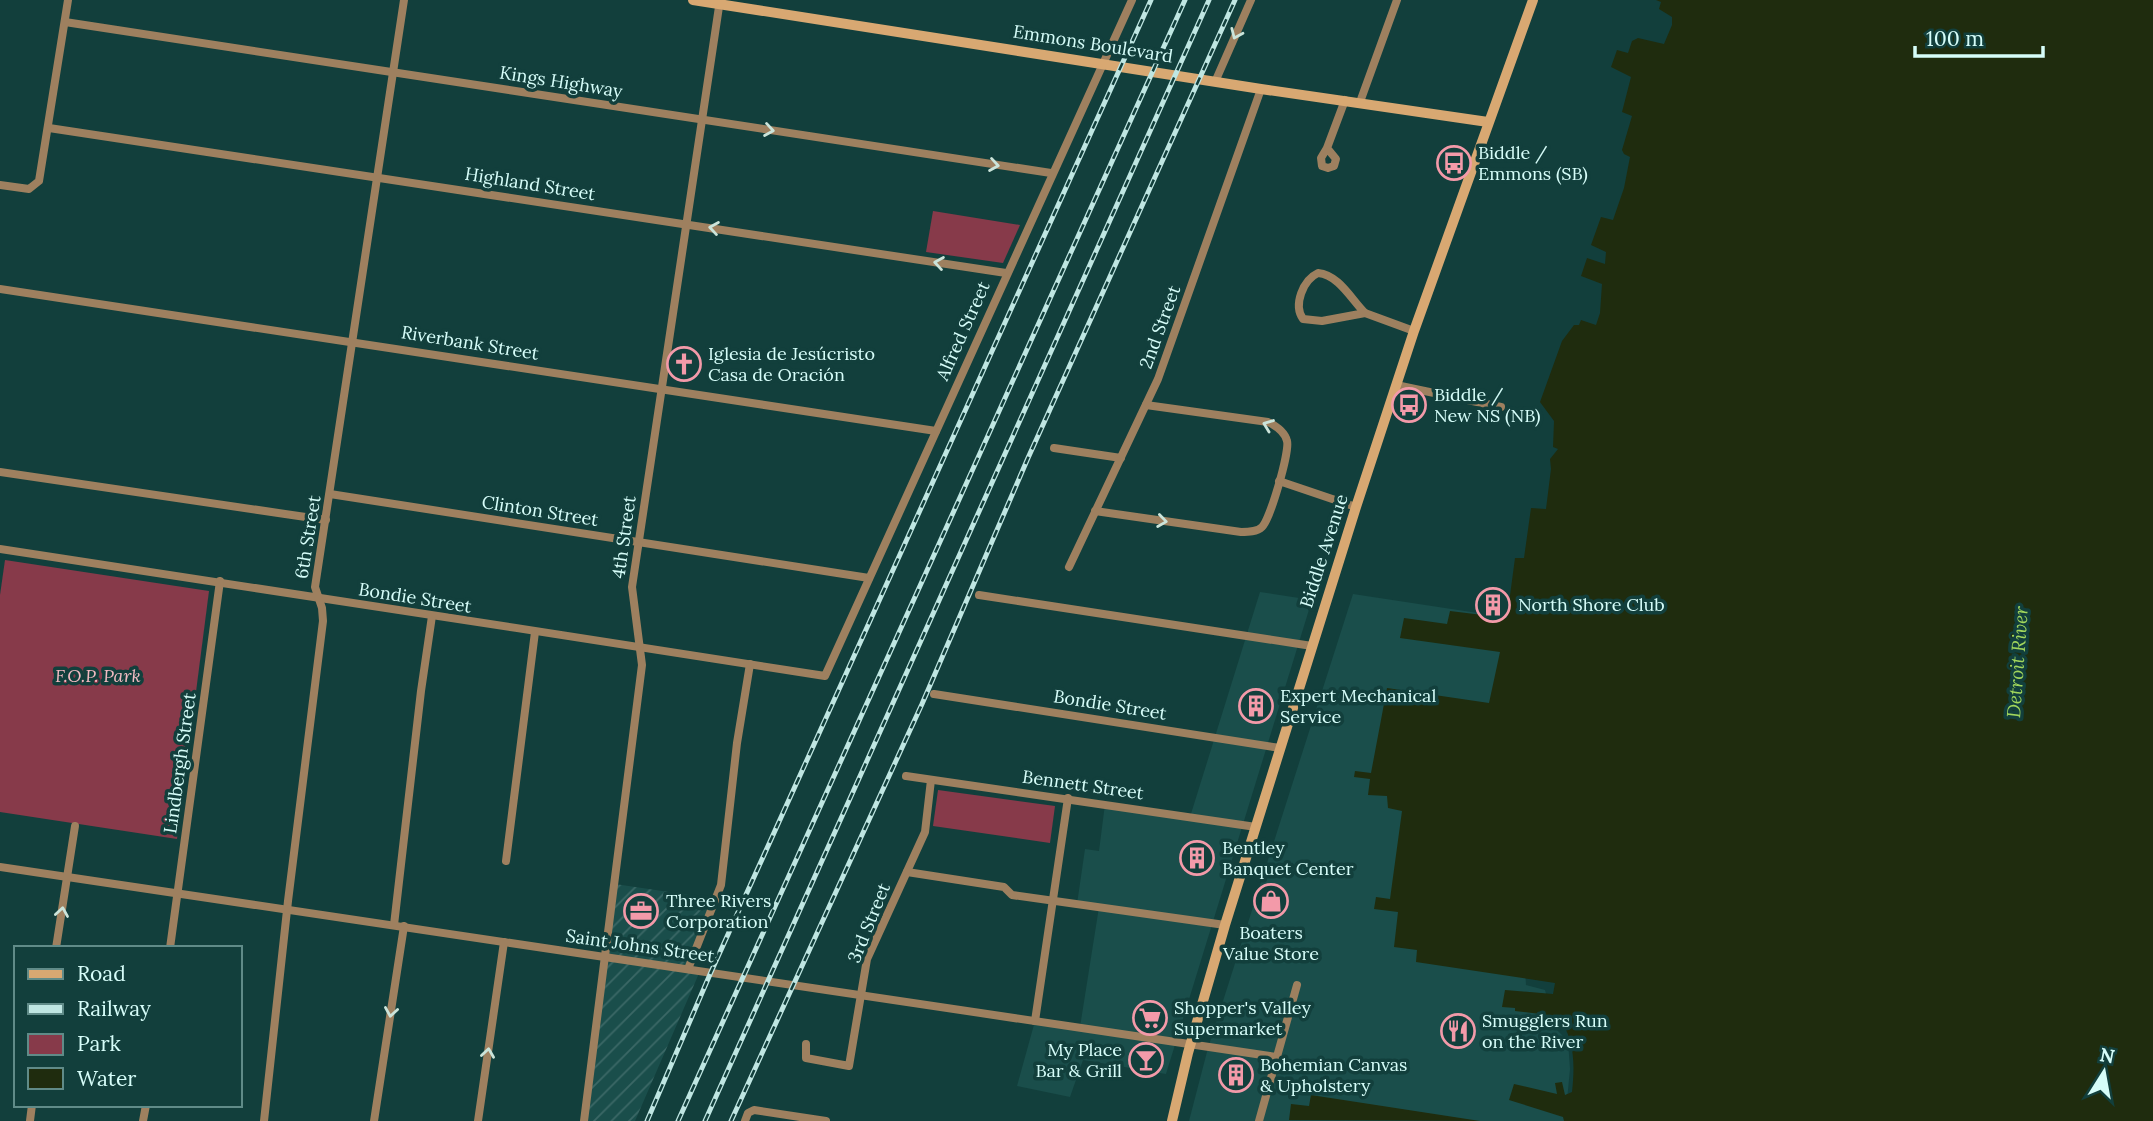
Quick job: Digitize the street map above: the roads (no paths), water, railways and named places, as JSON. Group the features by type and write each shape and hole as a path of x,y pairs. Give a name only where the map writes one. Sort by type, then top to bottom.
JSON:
{"main road":[{"name":"Emmons Boulevard","path":"693,0 720,2 1215,82 1489,122"},
{"name":"Biddle Avenue","path":"1172,1121 1225,925 1356,506 1414,331 1533,0"}],"street":[{"path":"0,185 30,189 36,186 40,179 68,0"},
{"name":"6th Street","path":"264,1121 323,621 315,587 404,0"},
{"name":"Alfred Street","path":"825,676 1132,0"},
{"path":"1215,82 1251,0"},
{"path":"1360,102 1397,0"},
{"name":"4th Street","path":"584,1121 642,665 632,587 720,2"},
{"name":"Kings Highway","path":"65,22 1052,173"},
{"name":"2nd Street","path":"1069,567 1158,379 1261,89"},
{"path":"1327,148 1345,100"},
{"name":"Highland Street","path":"49,128 1006,273"},
{"path":"1365,313 1340,283 1318,273 1306,282 1298,307 1303,318 1312,321 1365,313 1414,331"},
{"name":"Riverbank Street","path":"0,289 936,431"},
{"path":"1396,385 1501,408"},
{"path":"1095,511 1248,532 1262,528 1265,524 1286,458 1288,444 1283,433 1273,424 1146,405"},
{"path":"1054,448 1121,458"},
{"path":"0,472 326,520"},
{"path":"1279,481 1356,506"},
{"name":"Clinton Street","path":"330,494 869,578"},
{"name":"Bondie Street","path":"0,549 825,676"},
{"name":"Lindbergh Street","path":"170,946 220,581"},
{"path":"979,595 1312,646"},
{"path":"394,925 432,616"},
{"path":"506,861 535,632"},
{"path":"688,969 722,885 737,743 750,664"},
{"name":"Bondie Street","path":"934,694 1280,748"},
{"name":"Bennett Street","path":"906,776 1256,827"},
{"name":"3rd Street","path":"806,1044 806,1058 849,1066 867,958 925,832 931,780"},
{"path":"1035,1021 1068,798"},
{"path":"56,946 75,826"},
{"name":"Saint Johns Street","path":"0,867 1276,1057"},
{"path":"907,872 1004,887 1012,895 1225,925"},
{"path":"374,1121 404,926"},
{"path":"478,1121 504,942"},
{"path":"1259,1121 1297,985"},
{"path":"745,1121 748,1113 754,1110 821,1121"}],"water":[{"name":"Detroit River","path":"1656,0 2153,0 2153,1121 1564,1121 1563,1117 1509,1100 1514,1084 1557,1094 1555,1083 1562,1082 1565,1095 1572,1092 1572,1052 1563,1024 1557,1016 1502,1007 1505,990 1553,994 1555,983 1416,962 1417,950 1394,947 1398,912 1374,909 1376,897 1390,899 1402,811 1388,808 1387,796 1368,795 1370,779 1354,777 1355,771 1371,773 1387,688 1489,703 1500,652 1400,638 1404,618 1447,624 1450,611 1507,618 1515,558 1524,558 1531,508 1546,509 1550,459 1558,449 1553,447 1554,421 1540,402 1562,341 1581,320 1596,325 1600,313 1602,284 1581,276 1587,258 1605,264 1606,252 1591,245 1601,217 1613,220 1624,188 1630,157 1622,150 1632,116 1622,112 1631,77 1611,67 1617,50 1628,53 1632,41 1638,38 1664,44 1672,25 1672,17 1659,9 1661,2"},
{"path":"1311,1095 1480,1121 1289,1120 1291,1104 1309,1106"}],"railway":[{"path":"647,1121 711,972 1151,0"},
{"path":"678,1121 1185,0"},
{"path":"705,1121 1209,0"},
{"path":"731,1121 922,704 1028,458 1235,0"}],"place":[{"name":"Biddle / Emmons (SB)","path":"1454,163"},
{"name":"Iglesia de Jesúcristo Casa de Oración","path":"684,364"},
{"name":"Biddle / New NS (NB)","path":"1409,405"},
{"name":"North Shore Club","path":"1493,605"},
{"name":"Expert Mechanical Service","path":"1256,706"},
{"name":"Bentley Banquet Center","path":"1197,858"},
{"name":"Boaters Value Store","path":"1271,901"},
{"name":"Three Rivers Corporation","path":"641,911"},
{"name":"Shopper's Valley Supermarket","path":"1150,1018"},
{"name":"Smugglers Run on the River","path":"1458,1031"},
{"name":"My Place Bar & Grill","path":"1146,1060"},
{"name":"Bohemian Canvas & Upholstery","path":"1236,1075"}],"park label":[{"name":"F.O.P. Park","path":"98,676"}]}
